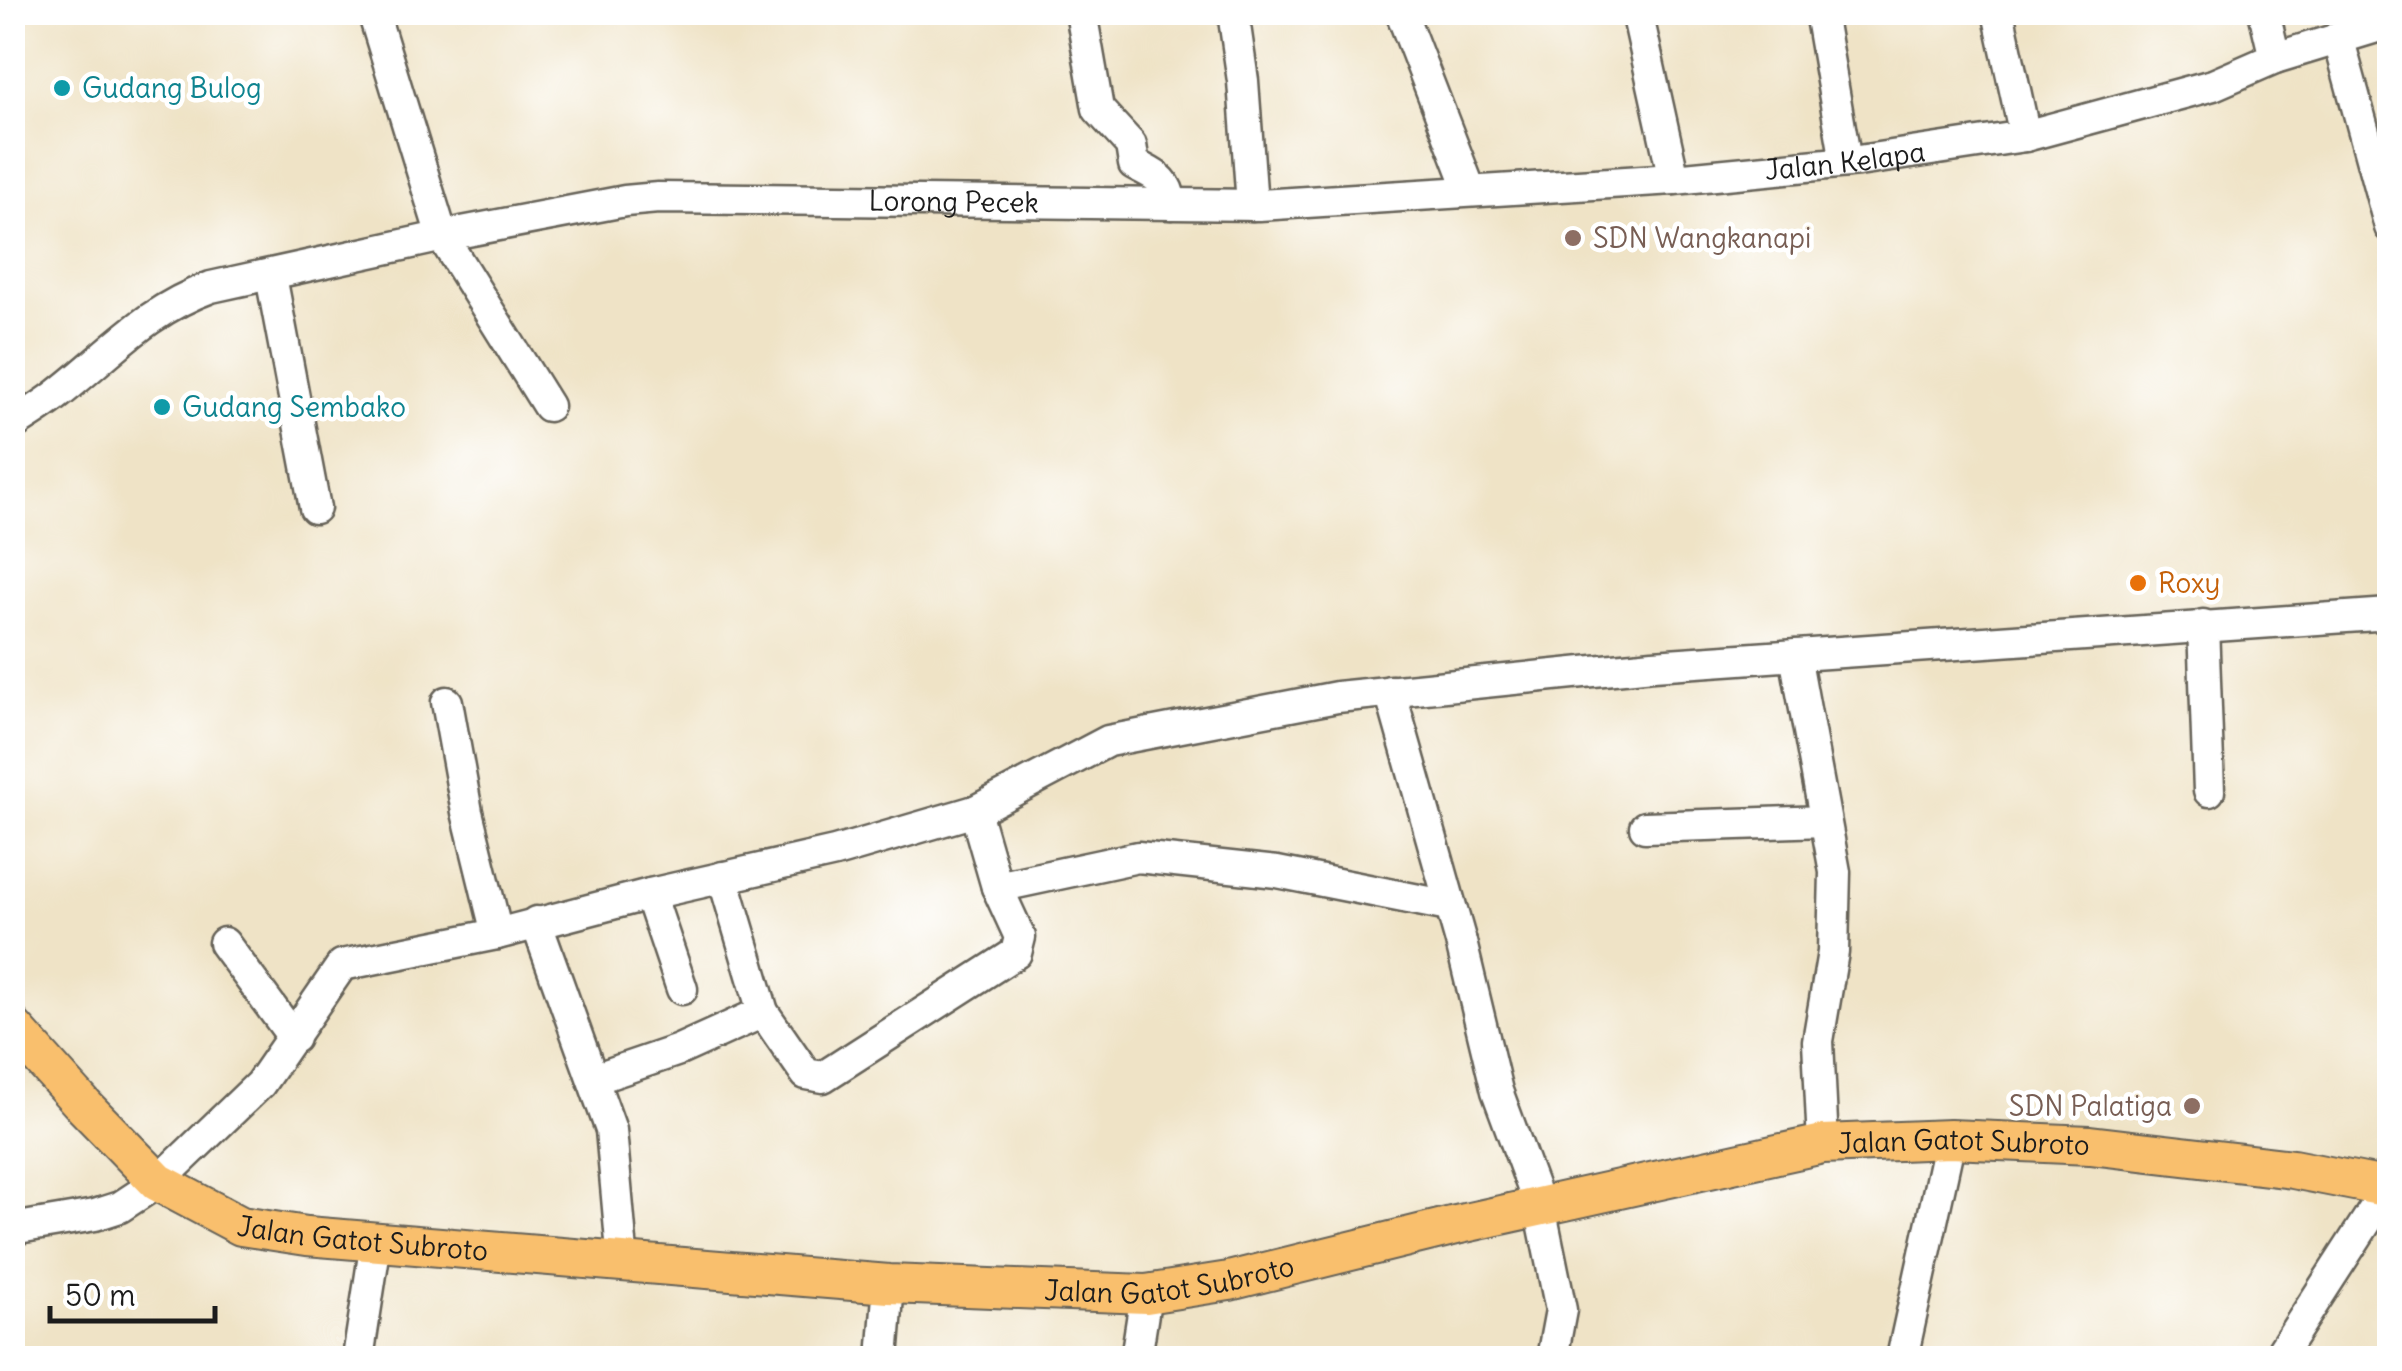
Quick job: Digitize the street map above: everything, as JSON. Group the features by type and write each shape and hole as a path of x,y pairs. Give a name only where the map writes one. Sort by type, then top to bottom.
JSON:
{"main road":[{"name":"Jalan Gatot Subroto","path":"12,1026 158,1182 241,1226 307,1236 889,1284 1146,1294 1229,1282 1456,1225 1823,1144 1950,1139 2090,1145 2292,1169 2389,1188"}],"street":[{"path":"373,12 442,236 548,406"},
{"path":"1081,12 1098,110 1131,144 1134,164 1160,176 1169,190 1171,204"},
{"path":"1233,12 1243,80 1252,205"},
{"path":"1401,12 1470,190"},
{"path":"1637,12 1674,178"},
{"path":"1820,12 1846,162"},
{"path":"1998,12 2025,136"},
{"path":"2264,12 2275,58"},
{"name":"Jalan Kelapa","path":"1470,190 1674,178 1846,162 2025,136 2213,85 2275,58 2390,22"},
{"path":"2338,37 2380,157 2390,227"},
{"name":"Lorong Pecek","path":"12,425 57,396 154,314 180,298 211,287 442,236 625,201 658,198 1252,205 1470,190"},
{"path":"272,276 315,508"},
{"path":"12,1230 95,1216 120,1206 158,1182 260,1084 342,965 497,934 835,852 975,812 1108,741 1337,697 1390,691 1653,665 2390,614"},
{"path":"2202,625 2209,791"},
{"path":"1796,655 1834,872 1834,952 1818,1041 1823,1144"},
{"path":"1390,691 1498,1091 1540,1208 1561,1310 1552,1358"},
{"path":"448,702 467,812 497,934"},
{"path":"724,877 763,1012 806,1074 824,1077 1016,953 1020,937 997,887 975,812"},
{"path":"1645,828 1825,821"},
{"path":"997,887 1138,857 1278,872 1450,906"},
{"path":"650,894 682,989"},
{"path":"536,922 611,1130 623,1264"},
{"path":"224,943 294,1038"},
{"path":"594,1079 679,1050 763,1012"},
{"path":"1902,1358 1950,1139"},
{"path":"2278,1358 2389,1188"},
{"path":"358,1358 376,1242"},
{"path":"883,1358 889,1284"},
{"path":"1136,1358 1146,1294"}],"place":[{"name":"Gudang Bulog","path":"62,88"},
{"name":"SDN Wangkanapi","path":"1573,238"},
{"name":"Gudang Sembako","path":"162,407"},
{"name":"Roxy","path":"2138,583"},
{"name":"SDN Palatiga","path":"2192,1106"}]}
